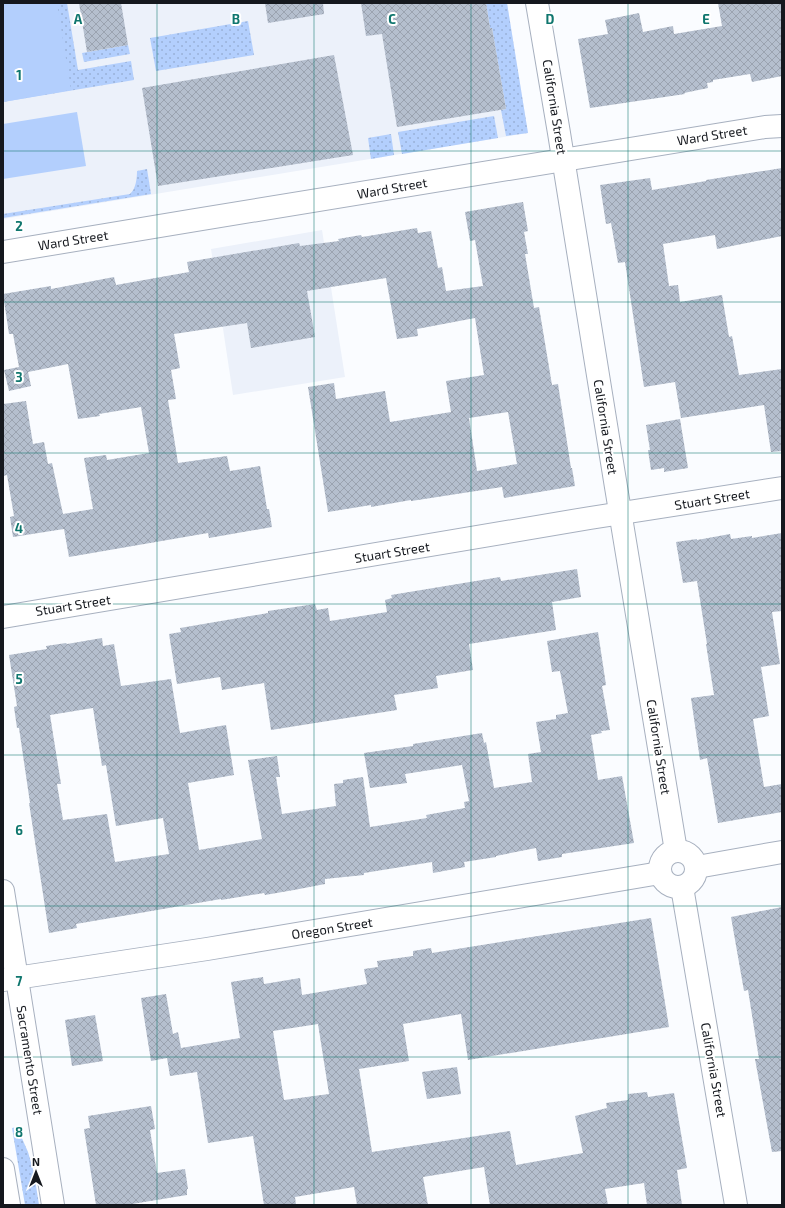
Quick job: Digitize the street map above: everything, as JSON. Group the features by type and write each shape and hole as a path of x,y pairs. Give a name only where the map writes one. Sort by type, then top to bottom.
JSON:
{"street":[{"name":"California Street","path":"538,3 676,851"},
{"name":"Ward Street","path":"3,252 563,159 765,127 782,126"},
{"name":"Stuart Street","path":"3,617 782,488"},
{"path":"676,851 687,853 695,861 697,867 695,878 687,886 682,887 670,886 662,878 660,873 660,867 665,856 676,851"},
{"path":"697,867 782,852"},
{"name":"Oregon Street","path":"10,979 208,949 660,873"},
{"name":"California Street","path":"682,887 736,1205"},
{"name":"Sacramento Street","path":"3,891 10,979 53,1205"},
{"path":"3,1169 9,1205"}],"shaded area":[{"path":"3,3 507,3 528,133 3,219"},
{"path":"3,3 67,3 78,70 131,61 134,80 3,102"},
{"path":"3,3 57,3 71,90 3,102"},
{"path":"486,3 507,3 528,133 506,136 501,110 506,109 492,28 490,28"},
{"path":"248,21 254,55 156,71 150,38"},
{"path":"128,45 130,54 84,62 82,53"},
{"path":"77,112 86,166 3,179 3,124"},
{"path":"494,116 498,138 402,154 398,132"},
{"path":"391,134 394,155 371,159 368,138"},
{"path":"147,169 151,194 3,218 3,214 130,194 135,186 137,171"},
{"path":"322,230 345,377 233,395 211,249"},
{"path":"17,1127 28,1152 34,1173 39,1205 25,1205 12,1128"}],"building":[{"path":"79,3 121,3 128,45 87,52"},
{"path":"265,3 323,3 324,14 268,23"},
{"path":"361,3 486,3 490,28 492,28 506,109 397,127 382,34 366,36"},
{"path":"718,3 782,3 782,76 752,82 750,74 713,80 713,82 707,83 708,88 684,93 685,94 590,108 578,39 608,34 605,20 639,13 643,32 673,26 674,34 722,26"},
{"path":"334,55 353,155 158,186 142,88"},
{"path":"782,168 782,236 717,249 715,235 663,244 669,286 678,285 680,302 722,295 729,337 732,336 739,375 782,369 782,451 771,452 764,405 681,418 675,382 644,387 625,262 618,263 611,223 606,224 600,185 650,178 652,190"},
{"path":"523,202 528,231 524,232 528,254 525,254 534,308 539,307 552,385 558,384 575,486 504,498 502,487 328,512 308,387 334,383 336,399 385,391 390,422 451,412 446,381 484,375 475,318 417,329 418,336 397,339 386,278 307,291 315,337 251,348 247,323 174,334 180,368 171,370 176,399 168,400 178,463 227,456 230,471 260,466 267,509 269,509 272,527 209,538 208,533 69,557 64,529 13,537 10,517 14,516 7,475 3,476 3,404 26,401 33,444 44,442 48,464 52,463 63,514 93,509 84,458 106,455 107,460 149,453 141,407 78,419 68,364 28,372 31,386 9,391 4,370 19,367 13,334 9,334 3,294 51,286 51,289 114,277 116,285 189,272 187,262 299,243 300,246 339,241 338,239 361,235 362,237 417,228 418,233 431,231 438,268 442,267 446,291 483,286 475,240 470,241 465,212","holes":["508,412 517,464 477,471 469,418"]},
{"path":"680,419 688,468 664,472 664,468 651,470 648,450 650,450 646,425"},
{"path":"782,533 782,611 772,612 780,664 761,667 769,716 753,719 764,787 782,784 782,812 718,823 707,758 700,760 691,698 714,695 707,644 697,581 683,583 676,542 730,534 731,539 752,536 752,538"},
{"path":"577,569 581,597 552,602 556,630 469,644 473,670 436,676 438,688 394,695 397,710 271,730 264,683 222,690 220,677 177,684 169,634 181,632 180,628 268,613 268,611 315,604 317,610 328,608 330,621 387,612 385,600 392,598 391,595 500,577 501,581"},
{"path":"598,632 606,685 602,686 610,730 601,731 602,733 591,735 598,780 622,776 634,843 562,854 562,857 538,861 536,848 464,862 465,867 433,873 432,862 364,873 364,875 325,879 325,884 294,890 265,895 264,893 221,899 76,924 77,928 49,933 19,728 17,728 14,707 17,706 9,655 47,649 46,646 102,638 103,646 114,644 121,686 171,679 180,733 226,725 234,775 188,783 199,850 262,839 248,760 277,756 280,777 276,777 282,814 336,806 334,784 343,783 343,780 363,777 370,827 427,818 426,815 465,808 464,802 469,801 462,765 405,774 407,783 370,788 364,753 413,746 413,744 482,733 484,743 486,742 494,788 532,782 528,754 541,752 536,722 556,719 556,715 568,713 560,671 552,672 547,641","holes":["93,708 102,766 106,765 116,826 163,818 169,854 115,862 107,814 63,820 57,784 61,784 50,715"]},
{"path":"782,907 782,1151 772,1152 755,1059 759,1059 748,990 744,991 731,917"},
{"path":"651,918 669,1027 468,1060 461,1014 403,1024 409,1061 359,1069 372,1152 510,1131 516,1165 583,1153 575,1116 607,1108 606,1103 628,1100 628,1094 647,1092 648,1097 674,1093 687,1168 677,1170 682,1205 647,1205 644,1183 605,1189 608,1205 490,1205 484,1167 423,1177 428,1205 357,1205 354,1187 295,1197 296,1205 264,1205 253,1136 208,1143 197,1072 170,1076 167,1058 151,1061 141,998 166,994 173,1034 178,1032 181,1048 240,1038 231,982 263,977 264,984 300,978 302,995 367,984 364,969 378,967 377,961 413,956 413,951 431,948 432,953","holes":["318,1024 329,1094 284,1100 273,1031"]},
{"path":"95,1015 103,1061 72,1066 65,1020"},
{"path":"457,1067 461,1094 427,1099 422,1072"},
{"path":"151,1106 155,1129 150,1130 157,1173 185,1169 188,1189 187,1195 126,1205 96,1205 84,1129 90,1128 88,1116"}]}
